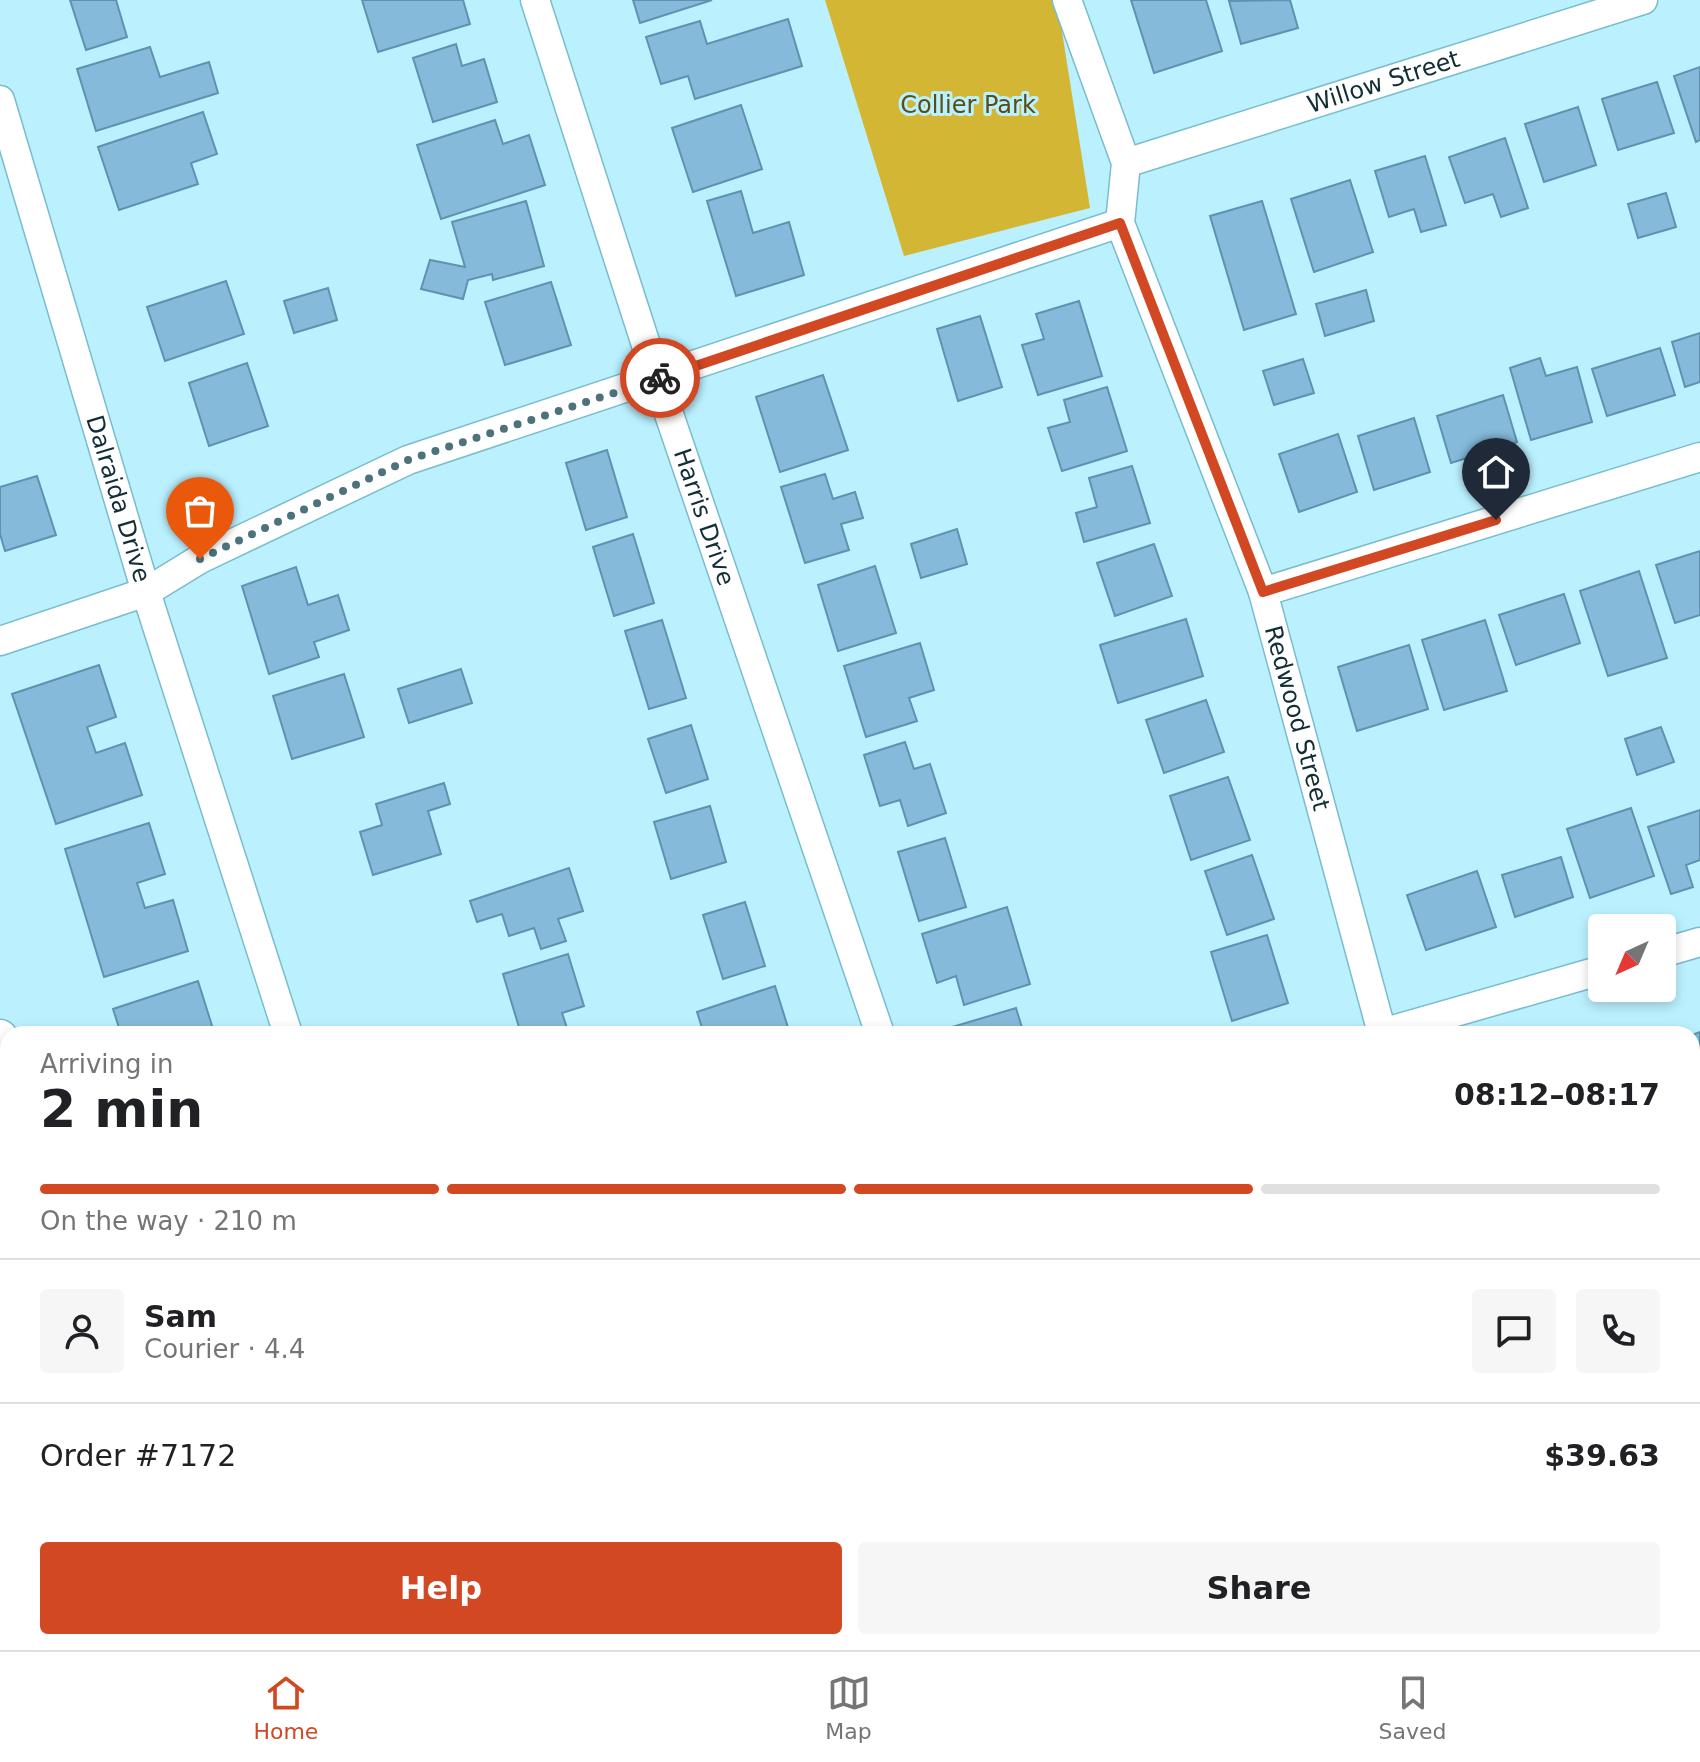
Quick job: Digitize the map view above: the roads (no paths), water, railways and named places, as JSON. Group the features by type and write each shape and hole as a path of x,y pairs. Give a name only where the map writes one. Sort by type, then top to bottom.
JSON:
{"street":[{"name":"Harris Drive","path":"535,0 657,379 877,1026"},
{"name":"Redwood Street","path":"1067,0 1126,163 1120,223 1263,592 1380,1026"},
{"name":"Willow Street","path":"1126,163 1643,0"},
{"name":"Dalraida Drive","path":"0,100 146,592 285,1026"},
{"path":"0,641 146,592 200,559 408,460 1120,223"},
{"path":"1263,592 1700,457"},
{"path":"1676,949 1700,942"},
{"path":"1406,1026 1588,974"}],"park label":[{"name":"Collier Park","path":"968,105"}]}
